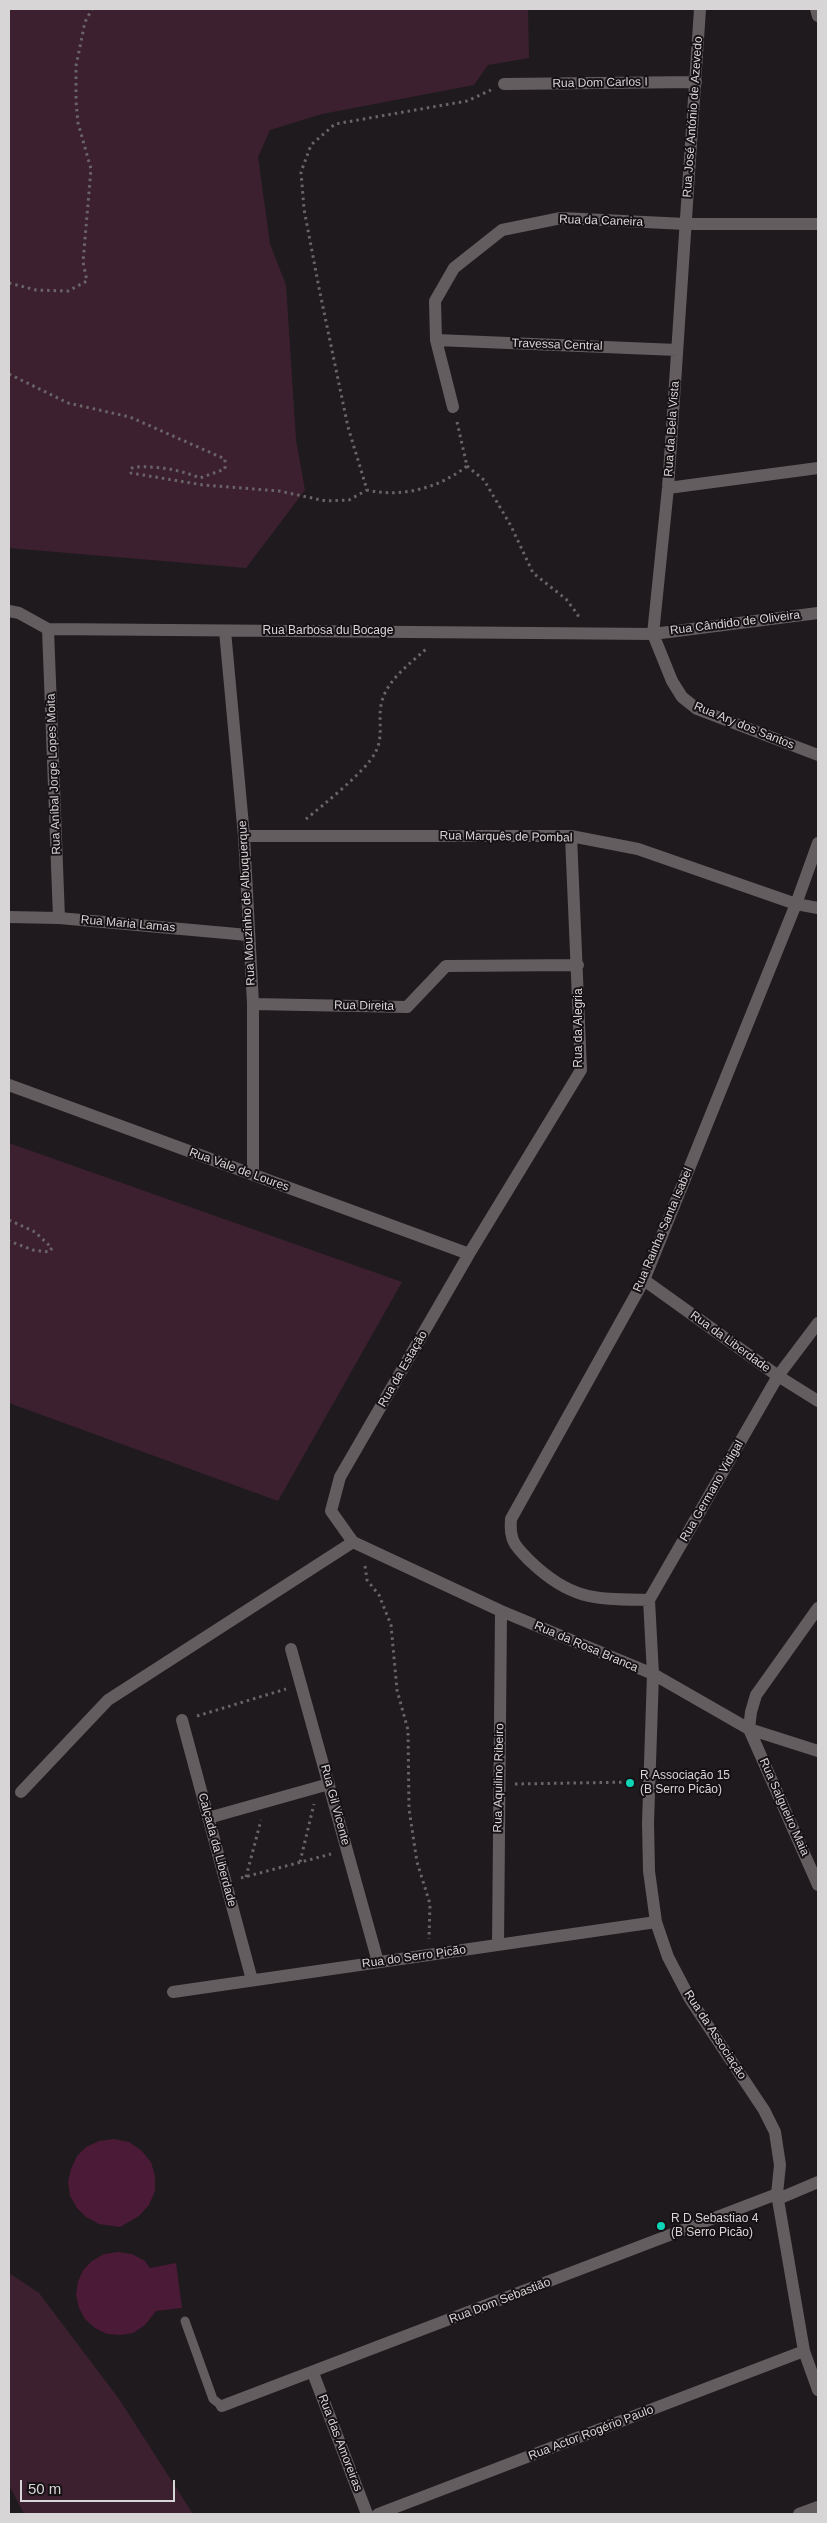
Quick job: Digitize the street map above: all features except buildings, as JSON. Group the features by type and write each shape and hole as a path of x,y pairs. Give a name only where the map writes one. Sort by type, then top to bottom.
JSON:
{"street":[{"name":"Rua José António de Azevedo","path":"686,224 700,9"},
{"path":"816,9 818,16"},
{"name":"Rua Dom Carlos I","path":"504,84 696,82"},
{"name":"Rua da Caneira","path":"453,407 436,340 435,301 454,268 502,230 561,218 686,224 818,224"},
{"name":"Rua da Bela Vista","path":"653,634 668,488 686,224"},
{"name":"Travessa Central","path":"436,340 677,350"},
{"path":"668,488 818,468"},
{"name":"Rua Barbosa du Bocage","path":"9,611 19,613 48,629 653,634"},
{"name":"Rua Cândido de Oliveira","path":"653,634 818,613"},
{"name":"Rua Aníbal Jorge Lopes Moita","path":"48,629 59,918"},
{"name":"Rua Mouzinho de Albuquerque","path":"224,631 244,836 253,1004 253,1175"},
{"name":"Rua Ary dos Santos","path":"653,634 672,681 682,697 696,709 818,755"},
{"name":"Rua Marquês de Pombal","path":"244,836 571,836 638,849 796,904 818,908"},
{"name":"Rua da Alegria","path":"503,1198 581,1070 571,836"},
{"name":"Rua Rainha Santa Isabel","path":"649,1600 587,1596 564,1589 516,1547 509,1534 511,1519 644,1280 796,904 818,843"},
{"name":"Rua Maria Lamas","path":"9,917 59,918 248,935"},
{"name":"Rua Direita","path":"253,1004 407,1006 446,966 578,965"},
{"name":"Rua Vale de Loures","path":"9,1085 469,1254"},
{"name":"Rua da Estação","path":"358,1545 332,1511 340,1478 503,1198"},
{"name":"Rua da Liberdade","path":"644,1280 778,1376 818,1400"},
{"name":"Rua Germano Vidigal","path":"649,1600 778,1376 818,1323"},
{"path":"21,1792 108,1700 358,1545"},
{"name":"Rua da Rosa Branca","path":"358,1545 501,1611 653,1674 749,1729 818,1751"},
{"path":"649,1600 653,1674"},
{"path":"749,1729 756,1695 818,1608"},
{"name":"Rua Aquilino Ribeiro","path":"498,1945 501,1611"},
{"name":"Rua Gil Vicente","path":"291,1649 301,1684 323,1785 347,1850 378,1962"},
{"name":"Rua da Associação","path":"653,1674 648,1782 649,1871 656,1922 668,1957 690,1999 764,2110 775,2132 780,2166 778,2196 804,2352 818,2390"},
{"name":"Calçada da Liberdade","path":"182,1720 252,1980"},
{"name":"Rua Salgueiro Maia","path":"749,1729 818,1885"},
{"path":"208,1818 323,1785"},
{"name":"Rua do Serro Picão","path":"173,1992 656,1922"},
{"name":"Rua Dom Sebastião","path":"222,2406 818,2182"},
{"name":"Rua Actor Rogério Paulo","path":"378,2514 804,2352"},
{"name":"Rua das Amoreiras","path":"313,2372 368,2514"},
{"path":"799,2514 818,2507"}],"lane":[{"path":"185,2321 213,2399 222,2406"}],"path":[{"path":"9,283 36,290 68,291 87,281 83,262 91,169 78,123 76,66 85,22 92,9"},
{"path":"367,490 348,427 319,288 304,209 301,172 311,145 334,124 467,101 504,84"},
{"path":"9,374 68,403 130,418 225,459 225,469 200,478 180,470 159,467 134,467 130,469 131,473 204,485 279,491 326,501 349,500 367,490 384,494 416,491 450,479 467,466"},
{"path":"453,407 467,466 484,480 511,526 534,573 566,599 578,615 574,633"},
{"path":"287,836 342,788 374,756 381,740 381,705 389,684 443,632"},
{"path":"9,1220 35,1232 47,1241 52,1248 49,1252 33,1250 9,1241"},
{"path":"358,1545 367,1580 379,1595 391,1625 397,1690 408,1730 410,1809 417,1862 430,1904 428,1955"},
{"path":"182,1720 301,1684"},
{"path":"499,1784 648,1782"},
{"path":"300,1862 323,1785"},
{"path":"245,1877 266,1801"},
{"path":"226,1883 347,1850"}],"shaded area":[{"path":"9,9 528,9 529,58 488,65 474,85 322,114 270,130 258,157 270,244 286,285 296,440 305,490 246,568 9,548"},
{"path":"9,1143 402,1282 278,1501 9,1403"},
{"path":"9,2273 39,2293 119,2399 193,2514 24,2514 9,2485"}],"place":[{"name":"R Associação 15 (B Serro Picão)","path":"630,1783"},
{"name":"R D Sebastiao 4 (B Serro Picão)","path":"661,2226"}]}
